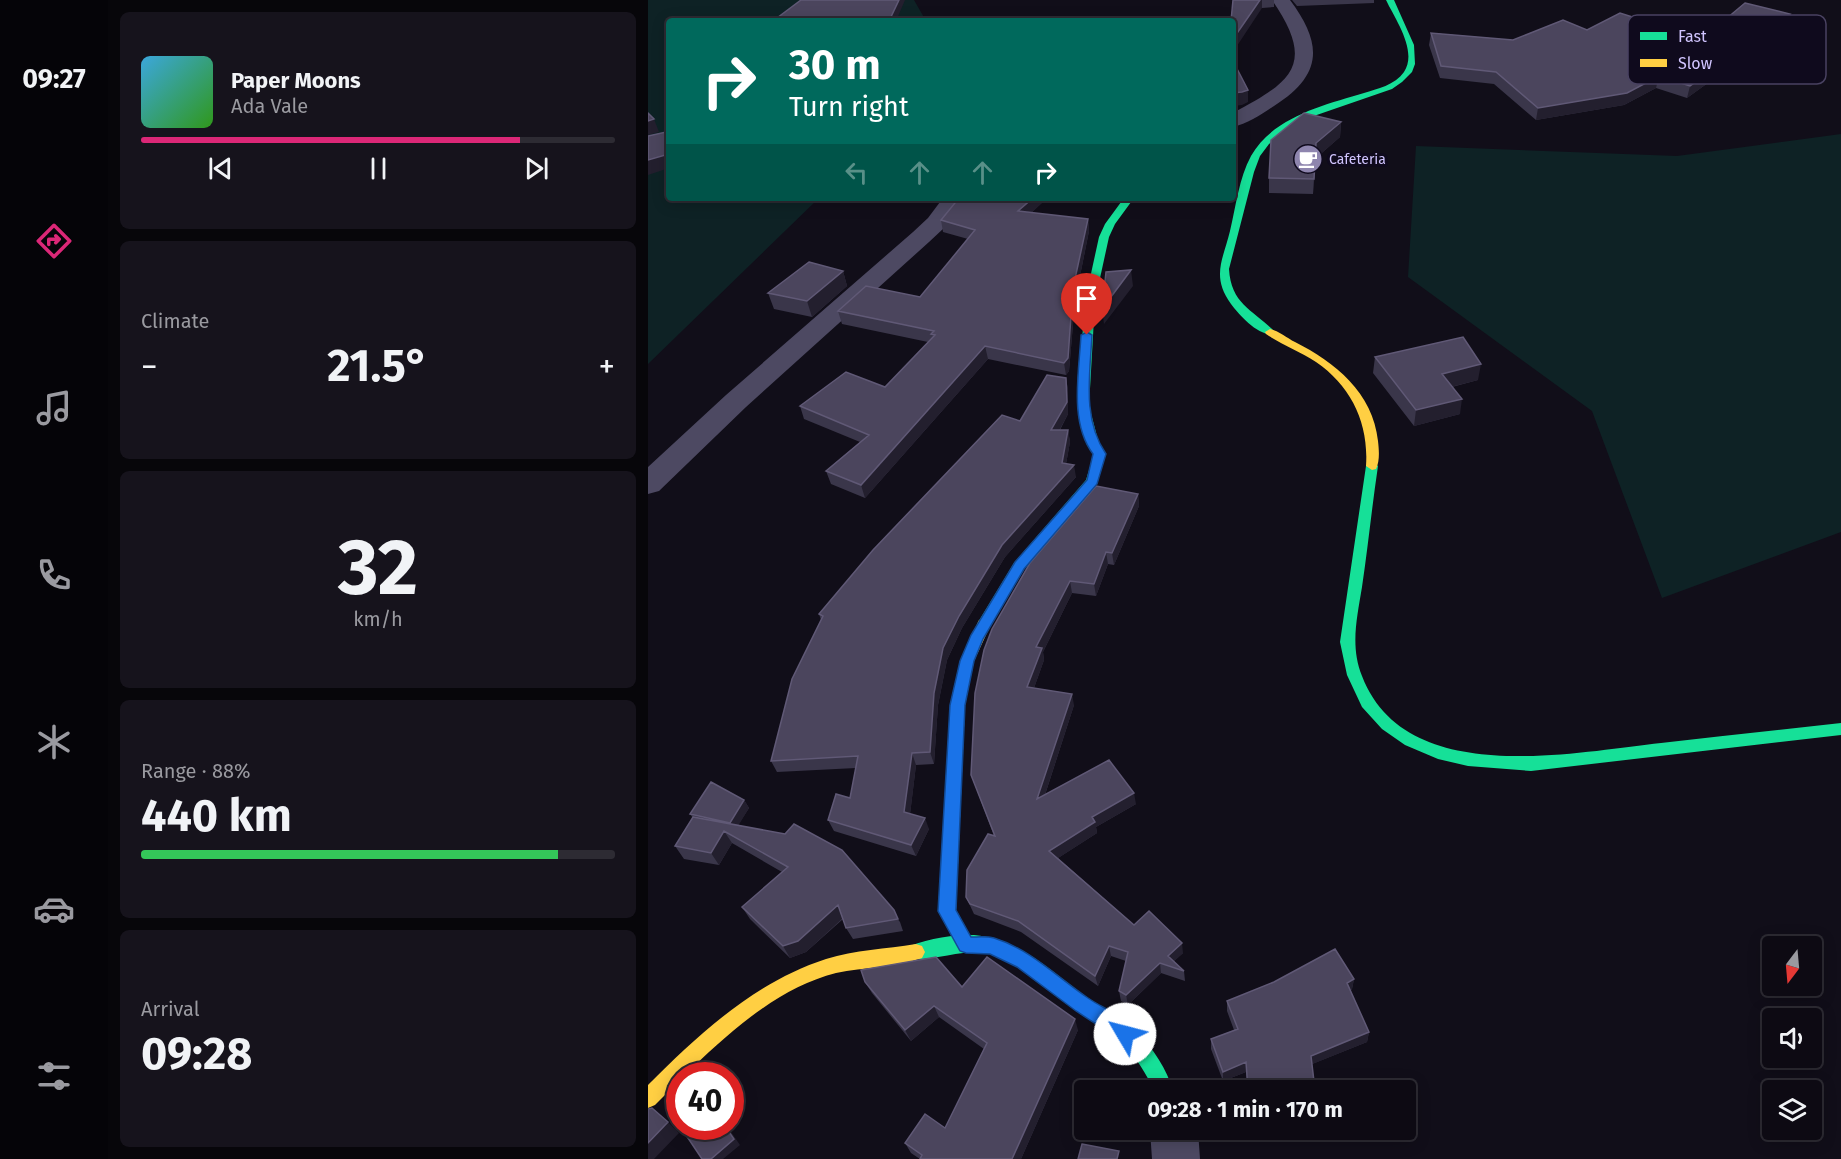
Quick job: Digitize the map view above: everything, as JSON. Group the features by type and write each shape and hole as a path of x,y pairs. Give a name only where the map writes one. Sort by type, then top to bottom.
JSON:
{"main road":[{"path":"1390,0 1407,38 1413,60 1408,73 1393,86 1311,113 1292,122 1268,140 1255,157 1224,270 1230,294 1247,317 1278,339 1318,359 1336,373 1352,389 1369,420 1374,454 1347,640 1348,658 1360,693 1389,726 1408,740 1455,760 1506,766 1841,729"},
{"path":"966,945 947,911 956,726 961,685 976,639 1019,566 1092,481 1100,454 1093,445 1083,406 1090,301 1104,237 1126,201"},
{"path":"648,1098 729,1020 764,995 795,979 827,968 966,945 992,945 1023,960 1082,1005 1112,1022 1138,1046 1160,1080"}],"street":[{"path":"1236,119 1281,93 1299,75 1304,65 1304,42 1301,30 1281,0"},
{"path":"648,484 736,401 929,230 953,201"},
{"path":"1175,1140 1176,1159"}],"green space":[{"path":"648,0 914,0 924,18 666,18 666,201 816,201 648,364"},
{"path":"1841,134 1841,532 1662,598 1592,411 1408,277 1416,146 1677,156"}],"building":[{"path":"801,0 899,0 890,18 777,18"},
{"path":"1233,0 1260,0 1236,35 1236,18 1231,18"},
{"path":"1745,3 1790,14 1789,15 1731,15"},
{"path":"1620,13 1628,16 1628,84 1644,84 1627,93 1538,108 1496,72 1441,66 1431,33 1513,40 1563,20 1587,30"},
{"path":"1236,67 1248,90 1236,93"},
{"path":"648,113 654,119 648,121"},
{"path":"1304,113 1341,122 1316,143 1314,179 1269,178 1271,140"},
{"path":"666,132 666,155 648,160 648,136"},
{"path":"957,201 1030,201 1018,211 1088,219 1073,288 1068,358 1064,363 985,346 861,485 826,471 869,435 800,406 846,372 885,387 935,335 931,334 934,331 838,311 866,286 920,297 975,230 941,220"},
{"path":"809,262 843,271 807,301 768,293"},
{"path":"1131,270 1102,309 1106,272"},
{"path":"1463,337 1481,364 1442,374 1462,399 1416,410 1375,357"},
{"path":"1047,375 1066,378 1067,402 1051,430 1068,430 1062,463 1074,465 1002,545 959,616 943,648 934,693 930,752 912,753 904,812 925,818 911,845 828,820 836,794 850,798 858,756 771,761 792,679 823,616 819,614 873,550 1002,415 1020,421"},
{"path":"1096,486 1138,494 1112,553 1106,552 1094,584 1070,581 1036,647 1042,648 1027,687 1072,694 1037,799 1109,760 1134,793 1092,817 1095,822 1049,851 1134,925 1149,911 1182,943 1168,956 1184,971 1160,963 1126,995 1119,991 1128,952 1109,946 1095,976 1018,921 970,904 966,897 967,870 988,834 995,836 971,775 975,693 984,650 992,629 1030,563"},
{"path":"711,782 744,800 730,823 690,814"},
{"path":"693,817 785,834 794,824 842,850 894,910 898,919 846,928 838,905 798,941 783,946 742,907 788,867 724,831 711,853 675,846"},
{"path":"1335,949 1354,979 1347,983 1369,1032 1311,1056 1314,1080 1247,1080 1246,1062 1223,1072 1211,1039 1238,1029 1227,1001 1274,982"},
{"path":"936,957 962,987 987,957 1075,1019 1012,1159 920,1159 922,1155 905,1143 925,1114 945,1128 987,1043 934,1006 905,1030 865,982 861,970"},
{"path":"652,1108 666,1120 666,1124 648,1143 648,1109"},
{"path":"689,1140 733,1140 711,1159 702,1159"},
{"path":"1082,1144 1119,1151 1117,1159 1078,1159"}],"traffic: fast":[{"path":"1270,332 1238,306 1227,289 1225,279 1225,261 1253,162 1266,142 1291,123 1320,110 1389,87 1404,77 1411,64 1412,55 1407,36 1390,0"},
{"path":"984,624 1019,566 1092,481 1100,454 1093,445 1083,406 1090,301 1104,237 1110,224 1127,201"},
{"path":"1372,466 1348,622 1347,642 1354,675 1367,703 1387,724 1411,740 1438,752 1468,760 1531,764 1841,729"},
{"path":"916,952 954,944 974,943 993,946 1017,956 1123,1032 1144,1055 1159,1080"}],"traffic: slow":[{"path":"1270,332 1319,359 1332,369 1353,392 1368,419 1372,434 1372,466"},
{"path":"966,945 947,911 958,705 967,661 984,624"},
{"path":"648,1098 729,1022 775,991 825,968 916,952"}],"place":[{"name":"Cafeteria","path":"1308,159"}],"route":[{"path":"1087,335 1083,406 1086,425 1093,445 1100,454 1092,481 1019,566 976,639 967,661 961,685 956,726 952,850 947,911 966,945 992,945 1023,960 1082,1005 1112,1022 1125,1034"}]}
